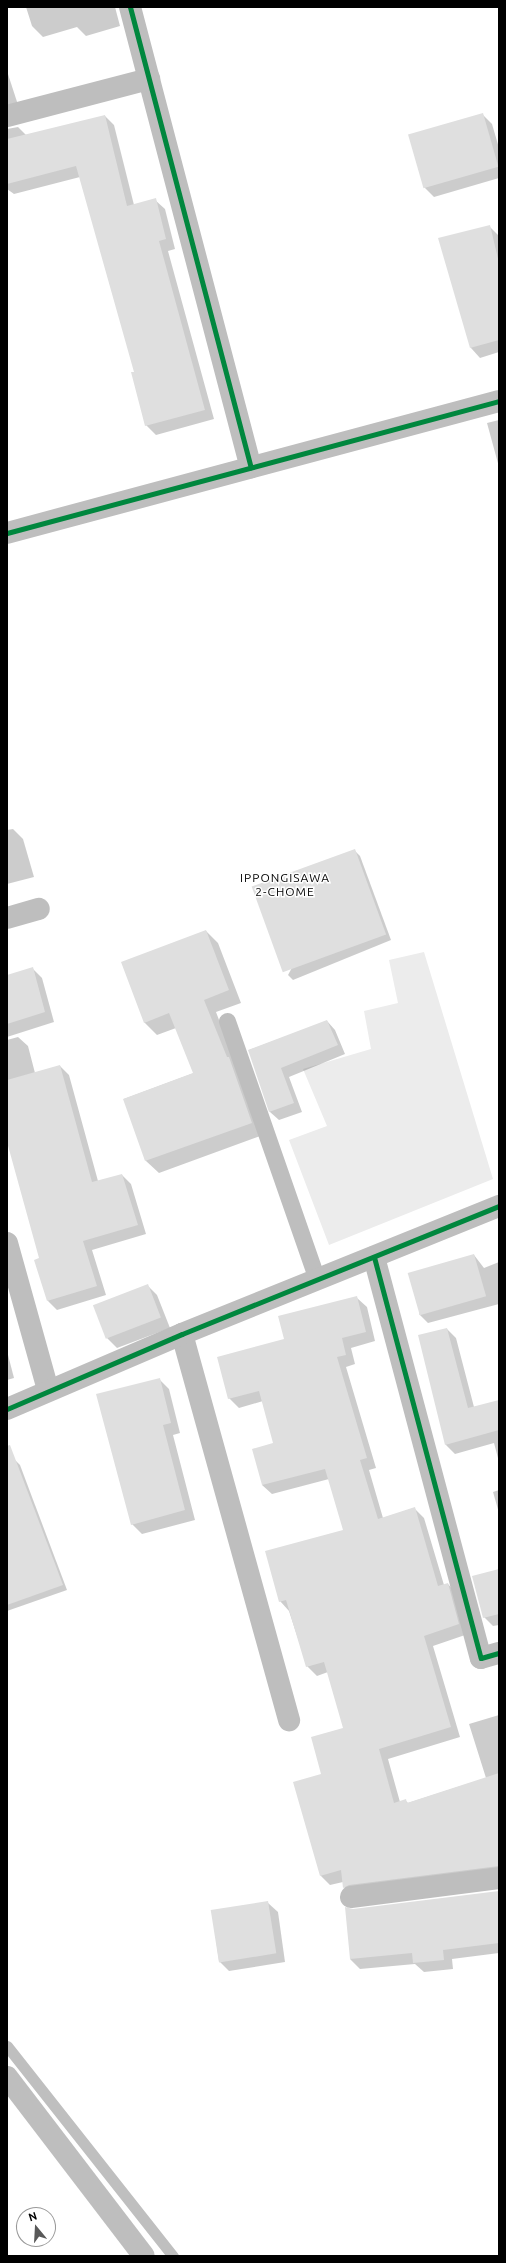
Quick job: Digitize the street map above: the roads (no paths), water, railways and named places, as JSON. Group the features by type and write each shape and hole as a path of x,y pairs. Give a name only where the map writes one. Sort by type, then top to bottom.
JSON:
{"street":[{"path":"130,7 251,467"},
{"path":"7,116 149,79"},
{"path":"7,533 499,401"},
{"path":"7,918 39,909"},
{"path":"7,1409 48,1390 182,1334 499,1206"},
{"path":"7,1244 48,1390"},
{"path":"374,1257 481,1658 499,1653"},
{"path":"182,1334 289,1720"},
{"path":"350,1897 499,1878"},
{"path":"7,2077 144,2256"}],"lane":[{"path":"227,1021 317,1280"}],"waterway":[{"path":"7,2046 173,2256"}],"district":[{"name":"IPPONGISAWA 2-CHOME","path":"285,885"}]}
